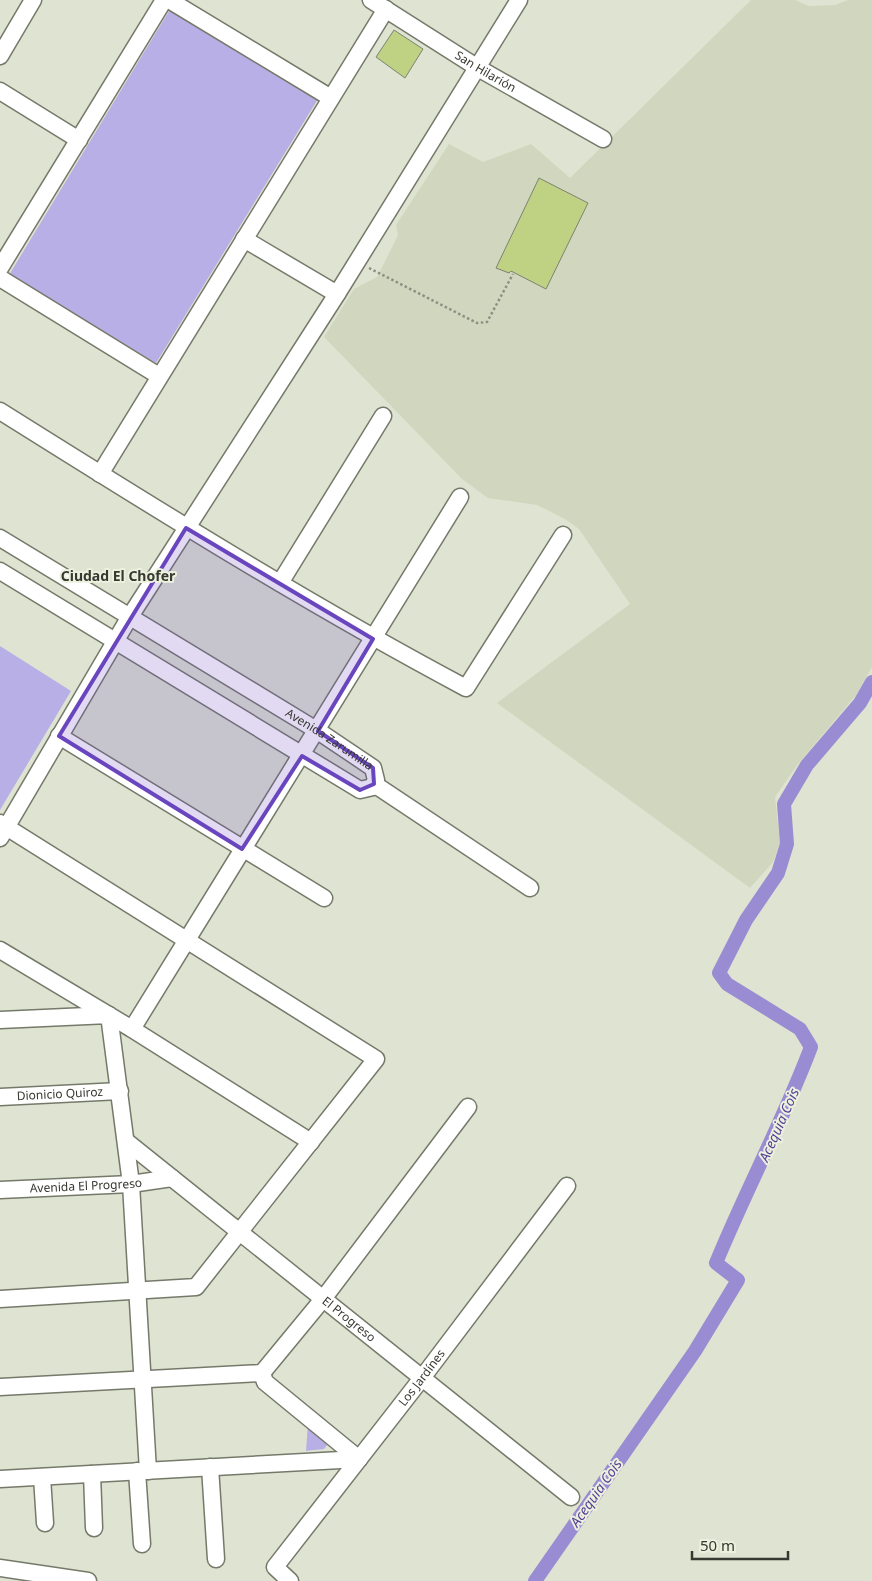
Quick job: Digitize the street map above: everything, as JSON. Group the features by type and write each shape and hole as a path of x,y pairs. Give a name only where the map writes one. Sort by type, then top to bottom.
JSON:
{"street":[{"path":"0,56 34,0"},
{"path":"0,268 164,0"},
{"path":"169,0 331,98"},
{"name":"San Hilarión","path":"371,0 478,68 603,138"},
{"path":"0,1299 196,1287 376,1059 187,940 2,829 129,618 337,294 519,0"},
{"path":"100,474 386,9"},
{"path":"0,91 79,140"},
{"path":"244,239 337,294"},
{"path":"0,278 159,376"},
{"path":"0,411 186,528 280,584 373,638 466,688 563,535"},
{"path":"280,584 383,416"},
{"path":"132,1029 242,849 318,731 460,497"},
{"name":"Avenida Zarumilla","path":"0,538 318,731 373,768 376,780 373,787 360,790 0,570"},
{"path":"59,736 324,898"},
{"path":"374,784 530,888"},
{"path":"0,950 132,1029 311,1142"},
{"path":"0,1020 109,1015"},
{"path":"109,1015 131,1184 142,1379 142,1544"},
{"name":"Dionicio Quiroz","path":"0,1097 120,1092"},
{"path":"0,1387 262,1373 324,1299 468,1107"},
{"name":"El Progreso","path":"127,1142 571,1497"},
{"name":"Avenida El Progreso","path":"0,1190 131,1184 172,1178"},
{"name":"Los Jardínes","path":"290,1581 275,1567 422,1378 567,1186"},
{"path":"262,1373 265,1382 359,1459"},
{"path":"0,1479 359,1459"},
{"path":"210,1467 216,1558"},
{"path":"92,1474 94,1528"},
{"path":"42,1477 45,1523"},
{"path":"0,1568 88,1581"}],"path":[{"path":"356,262 477,323 487,322 514,274"}],"highlighted area":[{"path":"186,528 373,639 318,731 373,768 374,784 360,790 302,756 242,849 59,736"}],"shaded area":[{"path":"751,0 795,0 809,6 835,5 848,0 872,0 872,667 856,695 798,764 775,797 780,843 773,862 750,888 497,703 630,604 579,529 565,519 537,505 488,498 462,479 324,337 354,289 377,277 398,235 396,225 449,144 483,162 531,144 570,178"},
{"path":"169,11 318,99 156,363 9,275"},
{"path":"0,646 71,691 0,810"},
{"path":"308,1424 328,1444 324,1449 306,1451"}],"building":[{"path":"394,30 423,49 405,78 376,57"},
{"path":"539,178 588,203 546,289 511,271 509,273 496,268"}],"waterway":[{"name":"Acequia Cois","path":"535,1581 695,1351 738,1280 716,1263 789,1102 811,1047 800,1029 727,984 719,973 746,920 778,873 787,844 784,804 807,765 860,703 872,682"}],"district":[{"name":"Ciudad El Chofer","path":"118,576"}]}
